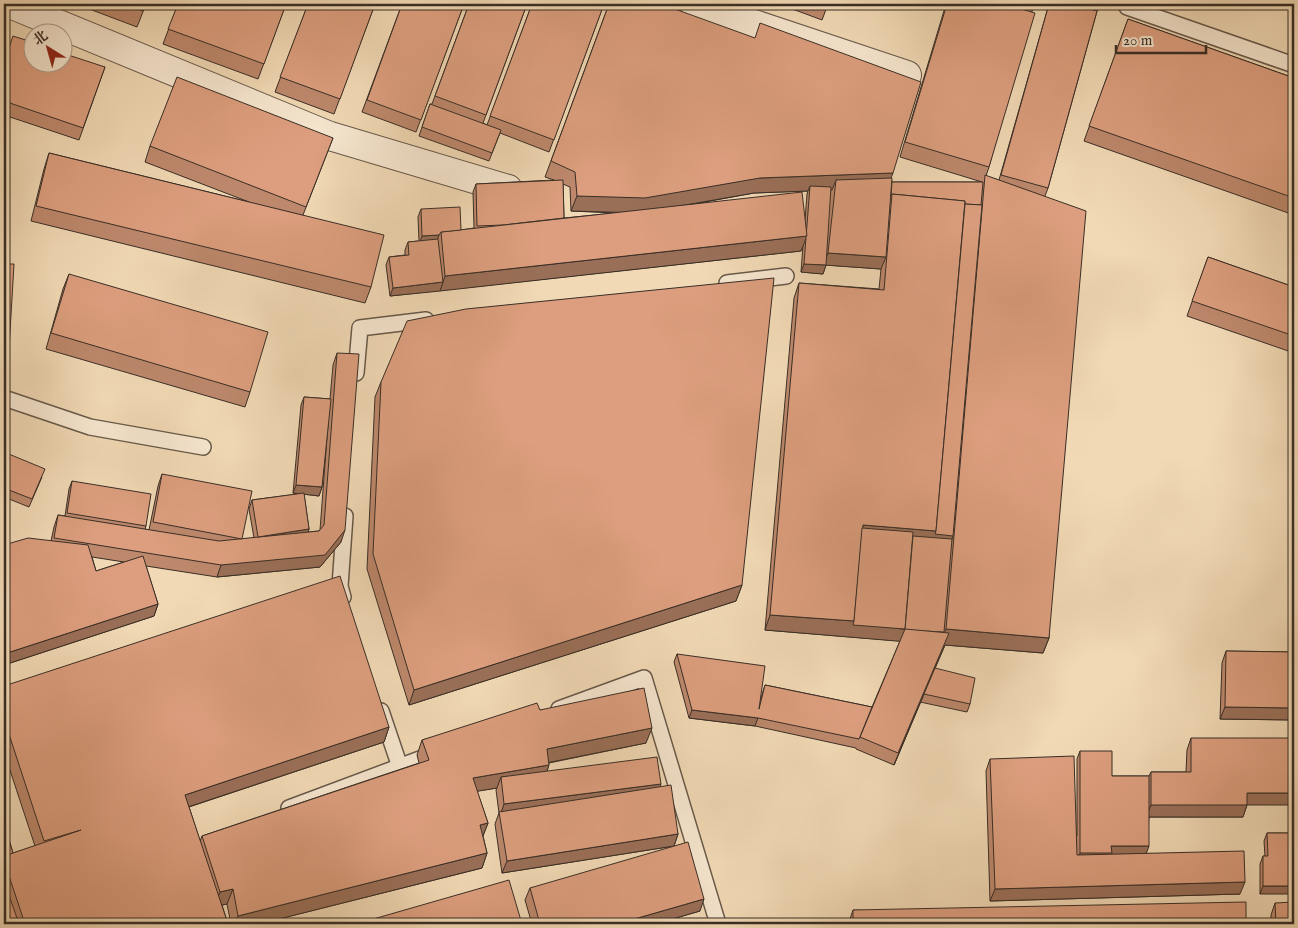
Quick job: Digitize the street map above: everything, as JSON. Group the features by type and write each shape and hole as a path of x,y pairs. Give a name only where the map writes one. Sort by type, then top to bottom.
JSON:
{"street":[{"path":"10,4 330,136 508,189"},
{"path":"694,4 907,75"}],"lane":[{"path":"1127,7 1294,65"},
{"path":"717,284 786,276"},
{"path":"355,388 360,328 439,318"},
{"path":"4,398 90,427 202,447"},
{"path":"346,497 335,588 349,613"},
{"path":"541,715 644,678 718,924"},
{"path":"376,694 400,767"},
{"path":"272,814 447,750"}],"building":[{"path":"123,4 146,4 143,11"},
{"path":"178,4 286,4 264,64 168,29"},
{"path":"308,4 375,4 340,99 280,77"},
{"path":"402,4 464,4 421,120 367,100"},
{"path":"469,4 527,4 486,115 435,96"},
{"path":"532,4 604,4 554,140 490,116"},
{"path":"609,4 661,4 755,38 760,23 921,82 893,173 760,178 645,198 577,196 575,172 551,161"},
{"path":"947,4 1004,4 1035,13 989,167 905,142"},
{"path":"1049,4 1071,4 1097,11 1048,188 1001,175"},
{"path":"1128,19 1294,78 1294,198 1089,126"},
{"path":"13,36 22,39 22,72 72,72 72,56 105,67 83,128 4,101 4,62"},
{"path":"177,77 333,138 306,207 150,146"},
{"path":"430,104 501,130 492,153 422,127"},
{"path":"49,153 384,235 371,287 36,206"},
{"path":"985,175 1086,211 1049,638 946,629"},
{"path":"892,178 886,257 828,253 836,180"},
{"path":"563,180 564,218 477,226 476,184"},
{"path":"892,182 983,182 981,205 965,204 965,201 892,194 891,196"},
{"path":"810,186 831,187 826,265 804,264"},
{"path":"802,192 807,236 445,276 441,232"},
{"path":"892,194 965,201 936,531 863,525 854,621 770,615 799,283 884,290"},
{"path":"965,204 982,205 953,536 935,534"},
{"path":"460,207 461,230 441,232 439,235 422,236 421,209"},
{"path":"438,239 443,282 393,288 389,257 409,255 408,242"},
{"path":"1208,257 1294,287 1294,336 1192,301"},
{"path":"4,264 14,264 9,349 4,349"},
{"path":"69,274 268,332 250,392 51,333"},
{"path":"774,278 742,585 414,690 373,554 381,382 407,321 466,309"},
{"path":"337,353 359,354 345,530 325,555 221,565 54,538 58,515 219,541 319,531 324,525"},
{"path":"304,397 331,399 322,487 296,485"},
{"path":"4,452 45,469 32,499 4,488"},
{"path":"162,474 252,491 242,539 153,522"},
{"path":"72,481 151,494 146,526 67,513"},
{"path":"304,493 309,529 258,537 252,500"},
{"path":"862,528 913,532 905,629 853,625"},
{"path":"913,536 952,539 944,632 905,630"},
{"path":"28,538 88,545 96,571 143,556 158,604 4,654 4,545"},
{"path":"340,576 389,727 185,795 228,924 25,924 4,856 81,830 44,841 4,719 4,686"},
{"path":"905,629 949,633 898,753 860,737"},
{"path":"1226,651 1294,652 1294,708 1225,707"},
{"path":"677,654 765,666 759,709 765,685 872,707 859,739 758,718 692,710"},
{"path":"935,668 975,678 970,704 924,694"},
{"path":"644,688 652,728 547,749 549,765 473,778 488,823 480,825 487,853 238,916 233,889 220,892 202,836 429,760 422,740 537,703 540,710"},
{"path":"1191,738 1294,738 1294,793 1247,793 1247,805 1151,805 1151,772 1191,772"},
{"path":"1080,751 1112,751 1112,776 1149,776 1149,846 1111,846 1112,853 1080,853"},
{"path":"1074,756 1077,855 1244,851 1245,882 995,889 990,759"},
{"path":"657,757 661,784 504,804 501,777"},
{"path":"671,785 678,834 507,861 499,812"},
{"path":"4,823 13,853 4,856"},
{"path":"1267,833 1294,833 1294,886 1263,886 1263,856 1268,856"},
{"path":"688,842 704,899 617,924 540,924 530,888"},
{"path":"509,880 522,924 356,924"},
{"path":"4,881 19,924 4,924"},
{"path":"1246,902 1246,924 853,924 853,910"},
{"path":"1294,902 1294,924 1276,924 1275,903"}]}
